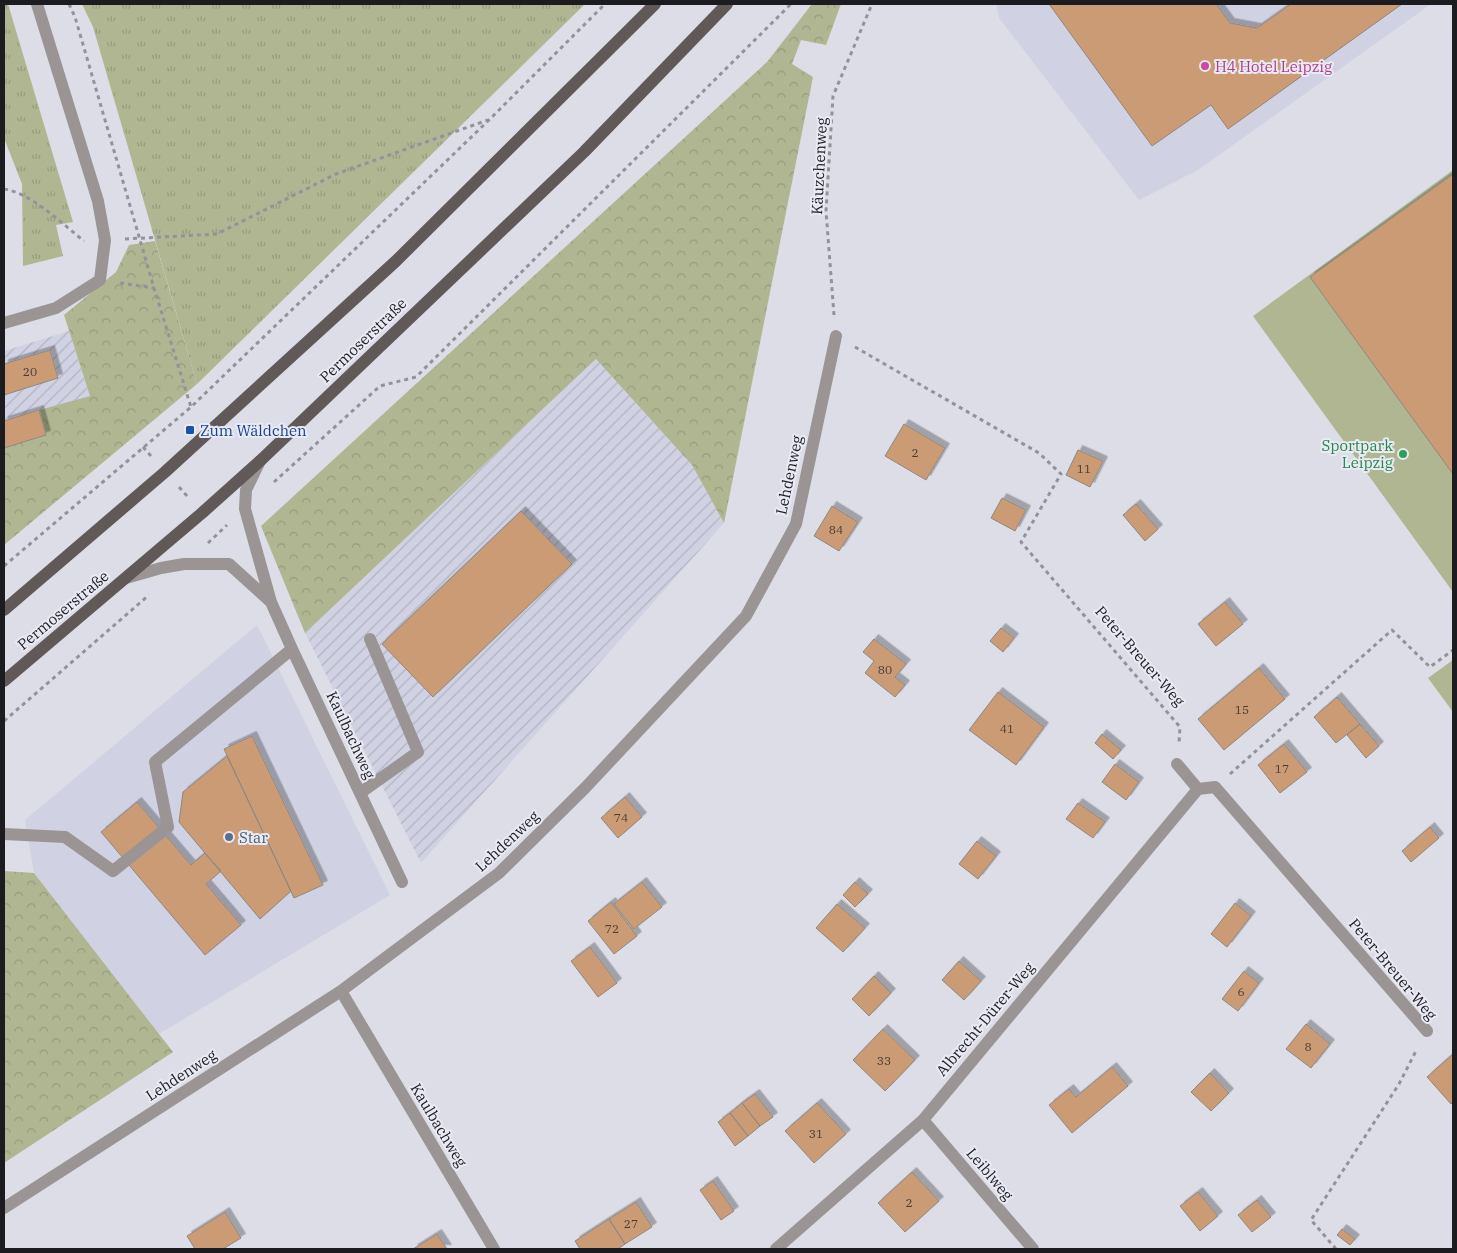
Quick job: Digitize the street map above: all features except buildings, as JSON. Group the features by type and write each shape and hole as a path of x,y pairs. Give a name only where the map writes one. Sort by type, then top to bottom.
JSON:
{"main road":[{"path":"4,610 165,472 396,261 655,4"},
{"name":"Permoserstraße","path":"4,681 202,513 260,461 584,152 728,4"}],"street":[{"path":"4,323 56,308 100,280 105,240 98,200 37,4"},
{"name":"Lehdenweg","path":"4,1208 341,991 500,873 585,788 746,616 796,524 836,336"},
{"name":"Kaulbachweg","path":"260,461 246,490 245,509 272,602 292,649 402,882"},
{"name":"Kaulbachweg","path":"126,578 161,568 184,564 228,564 272,602"},
{"path":"360,793 418,752 370,639"},
{"path":"4,834 65,837 113,870 168,827 155,762 292,649"},
{"path":"1177,764 1198,789 1215,788"},
{"name":"Peter-Breuer-Weg","path":"1215,788 1427,1031"},
{"name":"Albrecht-Dürer-Weg","path":"776,1249 923,1120 1198,789"},
{"name":"Kaulbachweg","path":"341,991 494,1249"},
{"name":"Leiblweg","path":"923,1120 1033,1249"}],"path":[{"path":"69,4 75,18 191,407"},
{"path":"4,566 191,407 489,120 605,4"},
{"path":"274,483 380,386 416,377 791,4"},
{"name":"Käuzchenweg","path":"836,336 826,211 833,96 872,4"},
{"path":"105,240 217,234 336,174 489,120"},
{"path":"4,189 12,190 28,197 103,257"},
{"path":"100,280 154,288"},
{"name":"Peter-Breuer-Weg","path":"836,336 1039,454 1061,474 1021,542 1180,727 1177,764"},
{"path":"143,447 219,532"},
{"path":"184,564 245,509"},
{"path":"4,721 154,590"},
{"path":"1215,788 1392,630 1430,667 1453,650"},
{"name":"Peter-Breuer-Weg","path":"1336,1249 1311,1220 1399,1084 1427,1031"}],"shaded area":[{"path":"996,4 1431,4 1198,170 1139,200 999,18"},
{"path":"69,331 90,396 39,410 46,435 4,448 4,351"},
{"path":"596,359 692,465 724,523 421,863 305,633"},
{"path":"257,625 390,895 159,1034 34,873 25,820"}],"green space":[{"path":"4,4 8,4 73,222 56,225 63,256 23,266 22,184 4,138"},
{"path":"82,4 585,4 197,384 93,27"},
{"path":"812,4 841,4 826,45 801,40 792,64 813,77 724,523 692,465 596,359 305,633 261,526 767,62"},
{"name":"Sportpark Leipzig","path":"1453,170 1453,592 1253,316"},
{"path":"155,241 197,384 4,545 4,448 46,435 39,410 90,396 64,315 116,272 129,245"},
{"path":"1453,660 1453,712 1428,678"},
{"path":"4,871 34,873 173,1052 4,1163"}],"place":[{"name":"H4 Hotel Leipzig","path":"1205,66"},
{"name":"Zum Wäldchen","path":"190,430"},
{"name":"Sportpark Leipzig","path":"1403,454"},
{"name":"Star","path":"229,837"}]}
